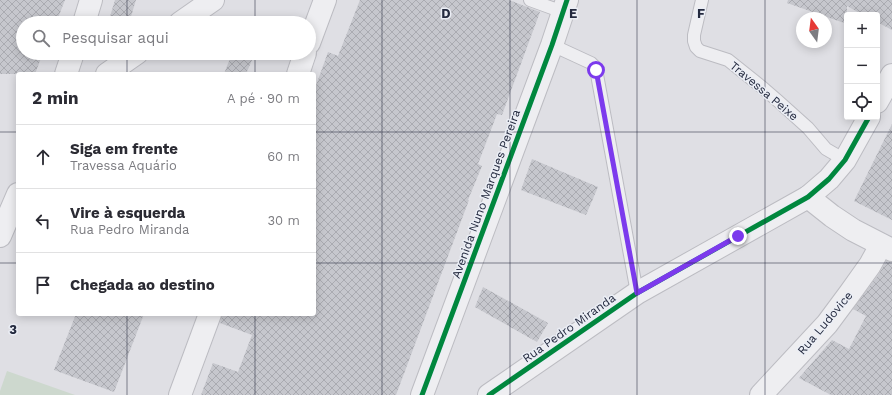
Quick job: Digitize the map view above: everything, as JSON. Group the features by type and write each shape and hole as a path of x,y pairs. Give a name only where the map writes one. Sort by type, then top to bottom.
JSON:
{"street":[{"path":"86,16 92,0"},
{"path":"190,16 212,0"},
{"path":"316,24 325,0"},
{"name":"Avenida Nuno Marques Pereira","path":"422,395 565,6"},
{"path":"67,72 71,60"},
{"path":"110,72 127,60"},
{"path":"299,72 303,60"},
{"path":"880,97 892,75"},
{"name":"Rua Pedro Miranda","path":"489,395 637,293 808,197 829,178 845,160 867,120"},
{"path":"808,197 852,230 886,247"},
{"path":"0,236 16,199"},
{"name":"Rua Ludovice","path":"761,395 827,324 866,270 886,247"},
{"path":"180,395 209,316"}],"lane":[{"path":"530,0 565,6"},
{"name":"Travessa Peixe","path":"702,0 694,35 696,47 700,51 728,60 763,88 808,128 826,149 845,160"},
{"path":"552,44 591,63 596,70 637,293"}],"shaded area":[{"path":"7,371 75,395 0,395"}],"building":[{"path":"0,0 65,0 59,16 16,16 16,60 40,60 36,72 0,74"},
{"path":"115,0 136,0 131,16 110,16"},
{"path":"360,0 509,0 540,12 502,115 497,114 478,164 482,166 396,395 201,395 213,363 238,372 252,335 220,323 222,316 316,316 316,85 328,52 338,56"},
{"path":"788,0 892,0 892,30 880,24 880,12 858,12 847,6 847,12 844,12 844,23 832,19 832,12 813,12 787,3"},
{"path":"229,60 252,60 247,72 225,72"},
{"path":"892,124 892,220 854,201"},
{"path":"532,159 598,187 586,215 521,190"},
{"path":"886,261 892,262 892,395 831,395 799,378 832,340 849,349 866,316 853,309 880,272"},
{"path":"483,287 548,323 537,342 475,307"},
{"path":"75,316 143,316 114,392 54,370"}],"cycle path":[{"path":"422,395 552,45 567,0"},
{"path":"489,395 637,293 808,197 829,179 845,160 867,120"}],"route":[{"path":"596,70 637,293 738,236"}]}
